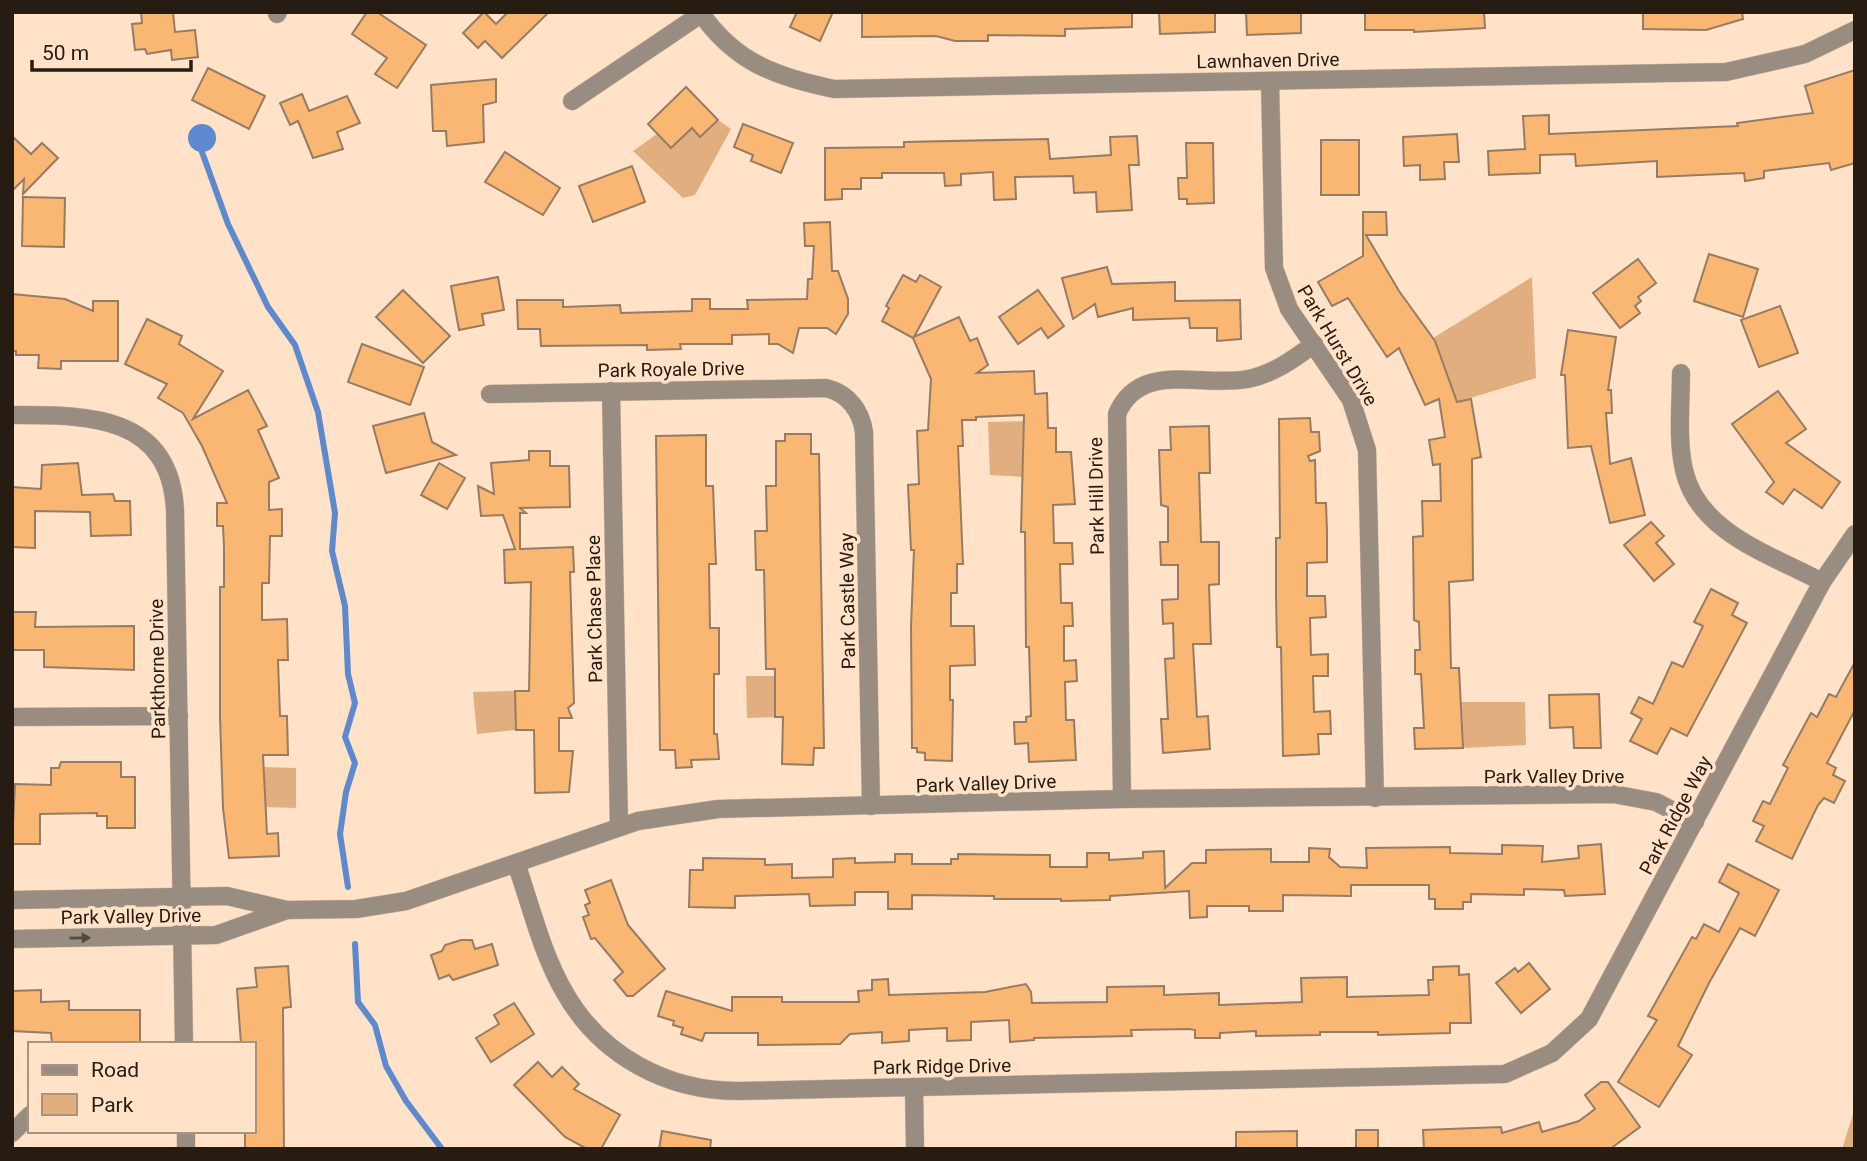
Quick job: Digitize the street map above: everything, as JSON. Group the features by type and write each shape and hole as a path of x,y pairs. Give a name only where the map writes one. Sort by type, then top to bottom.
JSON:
{"street":[{"name":"Lawnhaven Drive","path":"701,13 714,31 743,56 777,76 834,89 1726,72 1805,54 1855,30"},
{"path":"572,101 701,13"},
{"name":"Park Hurst Drive","path":"1270,81 1274,268 1289,309 1351,401 1367,450 1375,798"},
{"name":"Park Hill Drive","path":"1122,799 1115,429 1120,407 1135,388 1148,382 1247,379 1290,362 1314,344"},
{"path":"1681,373 1683,462 1697,500 1717,524 1734,536 1822,582"},
{"name":"Park Royale Drive","path":"490,394 826,388 848,400"},
{"name":"Park Chase Place","path":"611,391 619,827"},
{"name":"Park Castle Way","path":"848,400 859,412 864,432 871,806"},
{"name":"Parkthorne Drive","path":"12,415 102,418 139,438 164,466 175,500 184,1042"},
{"name":"Park Ridge Way","path":"1495,1076 1514,1072 1543,1059 1575,1034 1589,1018 1822,582 1855,534"},
{"path":"12,717 179,716"},
{"name":"Park Valley Drive","path":"12,900 227,896 287,910 356,909 406,901 657,816 718,809 1122,799 1613,794 1656,802 1695,822"},
{"name":"Park Ridge Drive","path":"516,863 564,992 594,1033 633,1063 669,1081 718,1091 1495,1076"},
{"name":"Park Valley Drive","path":"12,939 216,935 287,910"},
{"path":"914,1087 915,1149"},
{"path":"12,1133 28,1117"}],"green space":[{"path":"718,120 731,129 695,195 683,198 633,151 657,134 671,148 692,128 700,137"},
{"path":"1532,277 1536,378 1457,402 1433,338"},
{"path":"1027,421 1026,477 990,475 988,422"},
{"path":"746,676 783,676 775,684 775,717 747,718"},
{"path":"515,691 516,730 477,734 473,692"},
{"path":"1441,702 1525,702 1526,745 1463,748 1462,712 1441,712"},
{"path":"264,767 296,768 296,808 265,807"},
{"path":"1855,1108 1855,1149 1842,1149"}],"water":[{"path":"202,124 212,128 216,138 212,148 202,152 192,148 188,138 192,128"}],"building":[{"path":"141,12 173,12 175,32 195,30 198,57 172,60 171,50 147,54 145,49 135,50 132,24 142,23"},
{"path":"367,12 377,12 426,45 397,88 375,74 387,58 352,34"},
{"path":"484,12 496,24 508,12 549,12 502,58 485,41 478,48 463,33"},
{"path":"797,12 833,12 820,41 790,27"},
{"path":"862,12 1132,12 1132,27 1065,29 1065,36 988,35 988,41 955,41 936,36 862,37"},
{"path":"1159,12 1215,12 1215,32 1160,34"},
{"path":"1246,12 1301,12 1301,33 1247,35"},
{"path":"1365,12 1484,12 1485,28 1414,32 1365,30"},
{"path":"1643,12 1742,12 1743,19 1706,30 1643,29"},
{"path":"208,68 265,96 249,129 192,100"},
{"path":"1855,70 1855,163 1831,170 1829,163 1764,171 1764,178 1745,181 1744,173 1657,177 1657,161 1576,166 1575,154 1540,155 1540,173 1489,175 1488,151 1525,149 1523,116 1549,115 1549,134 1738,126 1737,123 1813,113 1805,86"},
{"path":"496,79 496,102 483,105 484,142 447,146 446,131 433,131 431,85"},
{"path":"686,87 718,120 700,137 692,128 671,148 648,124"},
{"path":"302,94 309,111 347,96 360,123 337,132 343,149 313,158 298,121 290,125 280,103"},
{"path":"743,124 793,143 781,173 751,161 753,155 734,147"},
{"path":"1457,134 1459,162 1444,162 1445,179 1420,180 1420,165 1404,166 1403,137"},
{"path":"12,136 31,154 42,143 58,158 23,194 24,179 12,191"},
{"path":"1137,136 1139,165 1129,165 1132,210 1097,212 1096,192 1074,193 1073,176 1015,177 1016,199 994,200 993,172 961,174 961,185 945,186 944,173 882,173 882,178 861,178 861,189 842,189 842,199 825,200 825,148 904,147 904,142 1048,139 1050,159 1111,155 1110,137"},
{"path":"1321,140 1359,140 1359,195 1321,195"},
{"path":"1186,143 1213,143 1214,203 1187,204 1187,199 1179,199 1178,178 1187,178"},
{"path":"505,152 560,188 543,215 485,182"},
{"path":"632,166 645,202 593,222 579,186"},
{"path":"23,197 65,198 64,247 22,246"},
{"path":"1363,212 1386,212 1387,235 1366,235 1399,291 1435,341 1457,402 1471,399 1481,457 1472,459 1473,580 1449,582 1451,668 1459,668 1463,748 1415,749 1414,728 1424,728 1421,674 1415,674 1415,650 1420,650 1419,622 1414,620 1413,537 1423,536 1422,501 1441,501 1440,464 1433,465 1429,440 1445,437 1439,399 1425,405 1399,348 1387,357 1348,298 1332,306 1318,282 1363,256"},
{"path":"830,222 832,271 838,271 848,299 848,314 836,334 827,328 799,328 793,353 778,344 769,344 769,334 732,335 732,344 680,344 681,349 647,350 647,345 541,346 540,329 518,329 517,300 563,300 563,307 620,305 621,313 692,311 692,299 710,299 710,309 748,309 747,300 807,299 808,279 812,279 814,246 805,246 804,223"},
{"path":"1709,254 1758,269 1743,317 1694,301"},
{"path":"1638,259 1656,283 1638,297 1641,301 1635,306 1640,313 1620,328 1593,293"},
{"path":"1107,267 1112,284 1175,282 1175,301 1240,300 1241,339 1217,341 1217,328 1190,328 1189,318 1133,320 1133,308 1098,317 1095,304 1073,319 1062,278"},
{"path":"903,275 916,282 920,275 941,287 914,337 959,317 970,341 977,338 988,365 977,373 1034,371 1035,394 1047,393 1048,428 1056,428 1056,452 1071,452 1075,504 1053,505 1054,543 1072,543 1073,564 1060,564 1061,603 1072,603 1073,626 1064,626 1064,661 1076,660 1077,681 1065,682 1066,720 1074,720 1076,760 1029,762 1028,743 1015,744 1014,722 1026,722 1026,717 1031,716 1029,647 1026,647 1025,532 1021,532 1024,415 962,420 963,446 958,446 963,564 957,564 957,593 951,593 951,626 974,626 975,665 950,666 950,700 953,700 952,761 925,760 925,753 912,748 911,627 914,550 911,550 908,485 919,484 917,431 928,430 931,379 913,338 882,321 889,308 886,306"},
{"path":"498,277 504,310 482,314 484,325 459,330 451,286"},
{"path":"403,290 450,336 423,363 376,317"},
{"path":"1038,290 1064,326 1048,338 1041,328 1018,344 999,317"},
{"path":"12,294 65,299 93,311 93,301 118,301 118,361 61,361 61,369 38,368 39,355 16,355 16,351 12,351"},
{"path":"1780,306 1798,353 1759,367 1741,320"},
{"path":"147,319 182,336 179,344 223,371 193,419 248,390 267,426 258,430 279,478 269,482 269,510 282,509 282,536 270,536 269,583 262,583 262,620 287,619 288,660 278,660 280,716 287,716 288,755 263,755 267,834 278,833 279,856 229,858 223,808 220,717 220,587 224,587 224,547 223,526 217,526 217,503 227,503 202,446 183,413 158,398 167,384 125,364"},
{"path":"1568,330 1616,337 1608,390 1611,390 1612,413 1606,413 1610,464 1631,458 1645,515 1610,523 1591,446 1568,448 1565,375 1561,375"},
{"path":"362,344 424,367 410,405 348,382"},
{"path":"1778,391 1806,429 1786,443 1840,482 1822,508 1794,489 1783,504 1766,492 1774,482 1732,424"},
{"path":"424,413 432,442 456,455 386,473 373,426"},
{"path":"1310,418 1311,432 1319,432 1320,451 1308,456 1310,461 1315,460 1316,503 1326,503 1327,531 1327,562 1307,563 1307,596 1325,596 1326,617 1310,618 1311,655 1328,654 1328,676 1313,676 1314,712 1330,711 1331,734 1318,734 1319,754 1283,756 1281,647 1277,647 1276,597 1276,538 1280,538 1279,419"},
{"path":"1209,426 1210,473 1199,473 1201,542 1219,542 1219,584 1209,585 1211,644 1193,644 1197,717 1208,716 1210,749 1163,753 1161,719 1168,719 1165,659 1174,658 1173,623 1163,624 1162,600 1178,599 1178,565 1161,565 1160,542 1168,542 1168,507 1161,505 1159,450 1171,450 1170,427"},
{"path":"785,434 811,434 811,454 819,454 824,748 814,748 813,765 782,764 783,717 775,717 775,669 766,669 764,570 756,570 755,531 767,531 766,486 776,486 776,441 785,441"},
{"path":"706,435 706,486 713,486 716,564 709,564 710,628 719,628 719,674 714,674 714,734 717,734 719,759 691,760 692,767 676,768 675,750 660,750 656,436"},
{"path":"529,451 550,451 550,466 569,466 570,507 520,508 526,513 520,513 520,549 573,547 574,572 570,572 574,703 568,708 572,718 559,718 559,751 573,751 569,792 535,793 534,730 516,730 515,691 529,691 531,582 505,583 504,550 515,549 503,515 481,516 478,486 494,494 491,463 529,460"},
{"path":"78,463 82,495 113,494 115,501 130,501 131,535 91,536 90,512 35,511 35,548 12,547 12,487 41,489 42,465"},
{"path":"439,463 465,478 447,509 421,495"},
{"path":"1651,522 1664,536 1656,543 1674,564 1654,581 1624,545"},
{"path":"1711,589 1738,603 1732,615 1747,623 1687,736 1671,728 1657,754 1630,741 1642,719 1631,713 1639,697 1653,704 1672,662 1683,667 1703,626 1694,622"},
{"path":"12,612 36,612 35,627 134,626 134,670 44,667 44,650 12,650"},
{"path":"1855,662 1855,710 1827,763 1836,768 1833,775 1845,781 1834,803 1824,798 1818,805 1792,859 1756,841 1764,826 1753,821 1763,801 1770,804 1788,768 1783,765 1811,713 1817,717 1829,694 1836,697"},
{"path":"1599,694 1601,748 1574,748 1573,727 1550,728 1549,695"},
{"path":"61,762 121,762 121,777 135,777 135,828 107,828 107,816 97,816 97,813 40,814 40,844 12,844 15,784 51,785 51,768 59,768"},
{"path":"1601,844 1605,894 1565,896 1564,890 1524,889 1524,895 1471,894 1471,902 1463,902 1463,909 1435,909 1435,899 1429,899 1429,885 1351,885 1351,896 1283,895 1283,911 1249,911 1249,906 1207,906 1207,917 1190,918 1189,891 1110,896 1110,900 1061,901 994,899 994,896 912,895 912,909 888,909 888,892 855,892 855,905 810,906 809,894 735,896 735,908 689,907 690,870 703,870 703,858 765,859 765,865 792,864 792,878 833,877 833,859 855,858 855,863 895,862 895,854 912,854 912,864 951,864 951,859 958,859 958,854 1050,855 1050,867 1087,867 1087,853 1109,853 1109,860 1143,858 1143,852 1164,851 1165,888 1192,863 1206,863 1206,850 1271,849 1271,862 1309,862 1309,848 1330,849 1329,857 1340,867 1367,868 1366,848 1450,847 1450,853 1502,854 1502,845 1543,846 1542,862 1579,858 1578,846"},
{"path":"1728,864 1779,890 1755,936 1740,928 1709,983 1678,1046 1692,1055 1659,1107 1618,1082 1657,1020 1648,1016 1692,937 1696,939 1704,924 1719,932 1739,893 1719,882"},
{"path":"611,880 628,925 665,969 633,996 627,996 614,980 623,972 595,938 591,939 583,917 589,915 585,905 590,903 585,890"},
{"path":"472,940 475,949 492,944 498,965 453,980 449,975 439,979 431,955 442,951 445,945"},
{"path":"1529,963 1550,989 1521,1013 1496,983 1515,968 1518,972"},
{"path":"288,966 291,1007 283,1008 284,1149 245,1149 245,1133 256,1133 256,1042 241,1042 237,989 257,987 255,968"},
{"path":"1459,966 1459,975 1469,974 1471,1023 1450,1023 1450,1033 1378,1035 1378,1032 1320,1032 1320,1035 1256,1036 1256,1031 1220,1033 1220,1038 1195,1038 1195,1030 1189,1029 1131,1030 1132,1036 1034,1038 1010,1042 1009,1020 971,1022 971,1040 947,1041 947,1028 909,1030 909,1041 882,1043 882,1032 850,1034 840,1044 758,1045 758,1033 705,1033 702,1041 681,1034 683,1028 673,1025 674,1021 658,1016 666,991 732,1011 732,997 782,997 782,1002 859,1002 858,991 872,990 872,980 888,979 889,995 985,992 1026,984 1031,992 1032,1003 1107,1002 1107,987 1164,986 1164,995 1219,993 1219,1005 1302,1002 1301,978 1347,977 1347,997 1429,995 1428,980 1433,980 1433,967"},
{"path":"41,990 41,1002 69,1001 69,1010 140,1010 140,1042 52,1042 51,1033 12,1031 12,991"},
{"path":"514,1003 534,1034 491,1062 476,1038 499,1024 494,1015"},
{"path":"538,1062 552,1077 562,1067 579,1084 574,1089 620,1115 601,1149 587,1149 565,1137 514,1085"},
{"path":"1601,1082 1608,1082 1640,1127 1610,1149 1424,1149 1423,1130 1501,1127 1502,1133 1539,1122 1542,1132 1579,1121 1595,1109 1585,1095"},
{"path":"1356,1130 1378,1130 1378,1149 1356,1149"},
{"path":"662,1131 711,1140 710,1149 659,1149"},
{"path":"1297,1131 1297,1149 1236,1149 1236,1132"}],"waterway":[{"path":"202,152 228,224 268,307 295,345 318,412 335,513 332,551 345,606 348,674 355,703 345,737 355,763 346,792 340,834 348,887"},
{"path":"355,944 358,1002 375,1025 386,1066 406,1101 442,1149"}]}
